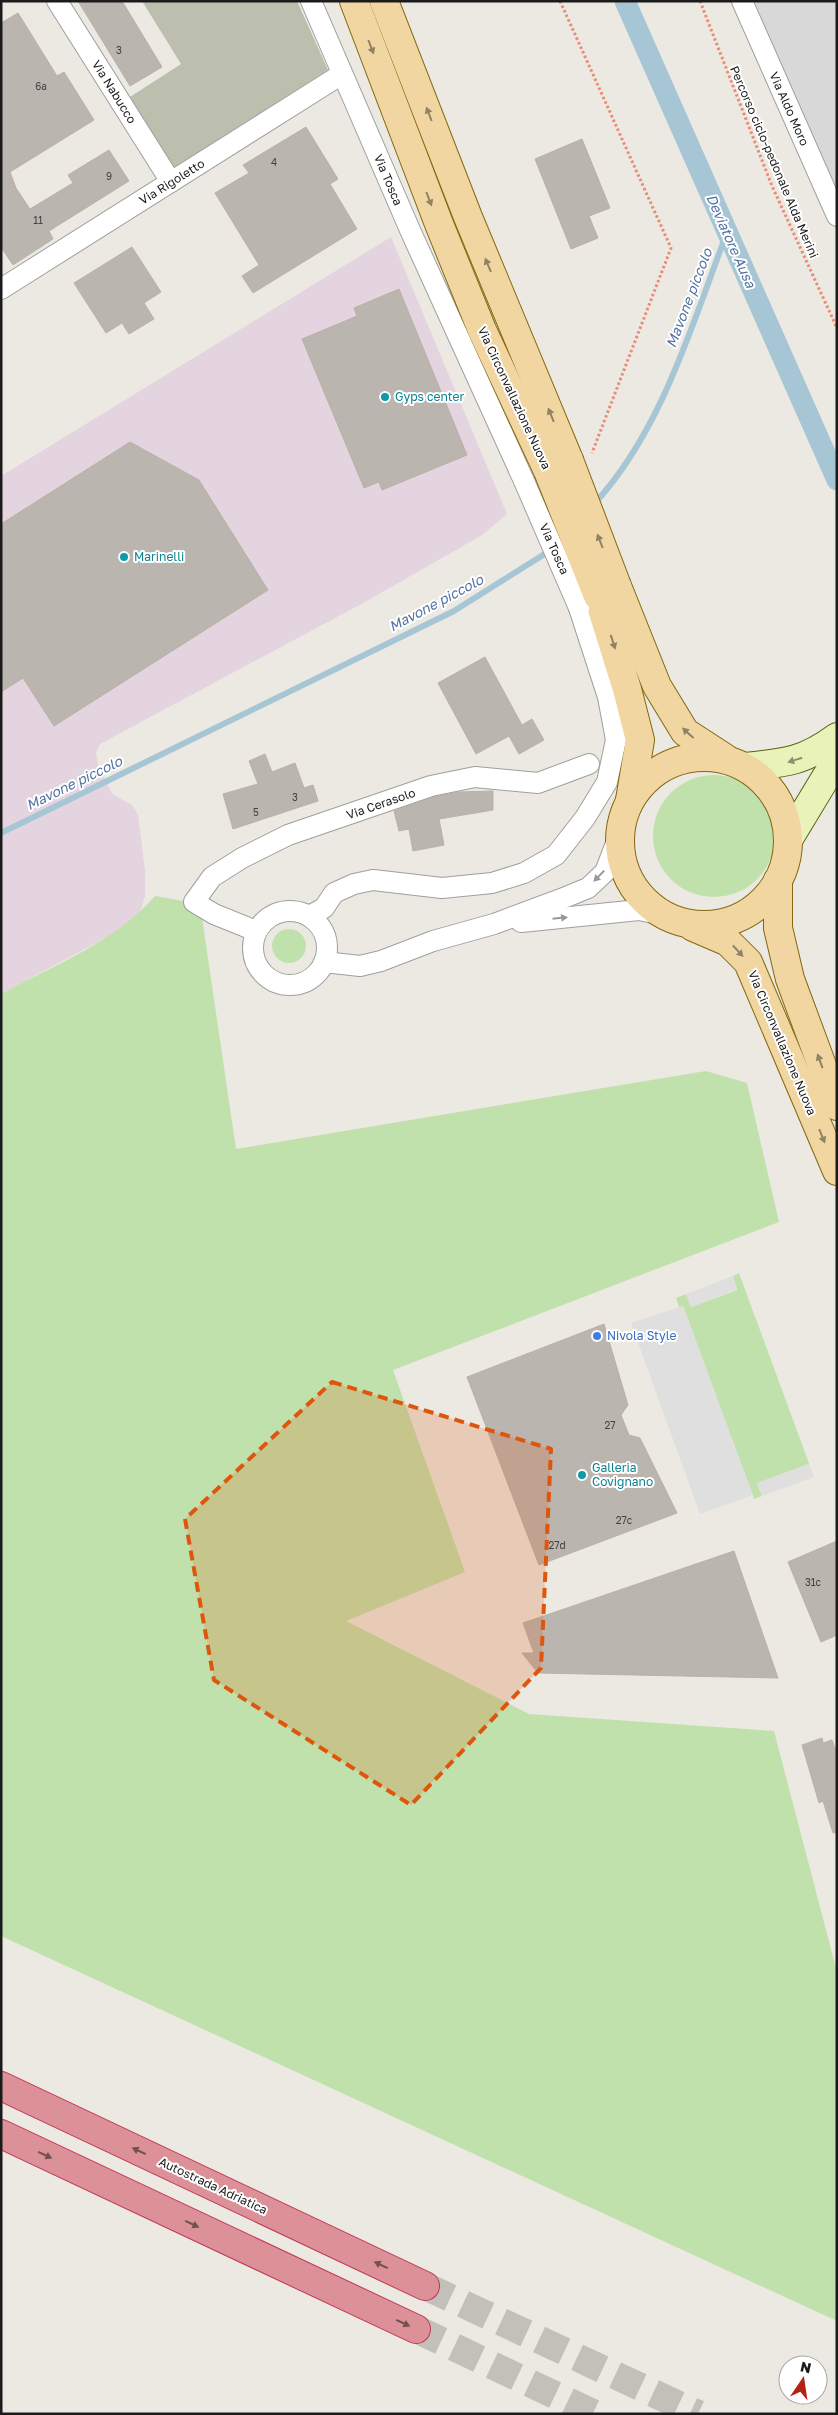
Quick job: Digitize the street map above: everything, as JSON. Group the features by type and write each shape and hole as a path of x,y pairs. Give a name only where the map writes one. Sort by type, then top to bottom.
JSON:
{"highway":[{"name":"Autostrada Adriatica","path":"1,2086 426,2286"},
{"path":"1,2134 416,2329"}],"main road":[{"name":"Via Circonvallazione Nuova","path":"354,1 439,224 482,330 558,467"},
{"name":"Via Circonvallazione Nuova","path":"384,1 468,217 558,467 627,689 640,740 629,801"},
{"name":"Via Circonvallazione Nuova","path":"598,597 685,732 736,764"},
{"path":"695,757 736,764 756,775 776,797 787,825 788,840 784,868 778,880 758,906 729,921 704,924 672,918 639,894 630,880 622,857 620,833 629,801 650,776 672,764 695,757"},
{"name":"Via Circonvallazione Nuova","path":"778,880 778,928 790,978 837,1106"},
{"name":"Via Circonvallazione Nuova","path":"672,918 728,942 748,962 837,1171"}],"street":[{"name":"Via Nabucco","path":"57,1 171,182"},
{"name":"Via Tosca","path":"309,916 324,908 334,893 354,884 373,880 442,888 492,883 524,873 556,855 586,818 607,782 616,740 608,697 598,597 558,467 410,230 311,1"},
{"name":"Via Aldo Moro","path":"742,1 837,216"},
{"name":"Via Rigoletto","path":"4,282 171,182 342,74"},
{"path":"736,764 788,763 806,757 837,737"},
{"path":"788,840 837,759"},
{"name":"Via Cerasolo","path":"256,931 214,914 194,902 212,877 242,858 288,835 431,786 475,776 538,783 589,764"},
{"path":"324,962 360,966 381,961 433,941 494,924 588,888 605,872 620,833"},
{"path":"494,924 639,910 672,918"},
{"path":"286,911 298,912 309,916 318,923 326,942 324,962 313,976 297,985 285,985 274,982 256,966 252,954 252,942 256,931 264,921 274,914 286,911"}],"path":[{"path":"558,467 671,248 560,1"},
{"name":"Percorso ciclo-pedonale Alda Merini","path":"700,1 772,186 837,328"}],"highlighted area":[{"path":"332,1382 551,1449 541,1668 411,1805 214,1680 185,1519"}],"shaded area":[{"path":"142,1 297,1 328,70 173,168 130,97 181,64"},
{"path":"754,1 837,1 837,189 778,59"},
{"path":"391,237 507,514 482,535 363,603 100,744 96,753 98,765 112,794 132,805 138,815 145,871 145,896 140,913 118,931 1,994 1,476"},
{"path":"733,1276 737,1289 691,1307 686,1294"},
{"path":"683,1306 753,1495 700,1514 631,1323"},
{"path":"809,1464 814,1477 762,1496 757,1483"}],"green space":[{"path":"714,775 737,779 757,793 771,813 775,836 771,859 757,879 737,893 714,897 691,893 671,879 657,859 653,836 657,813 671,793 691,779"},
{"path":"155,896 200,904 236,1149 706,1071 747,1083 779,1222 393,1370 465,1572 346,1621 529,1714 774,1731 837,1972 837,2321 1,1936 1,994 103,940 122,927"},
{"path":"289,929 301,934 306,946 301,958 289,963 277,958 272,946 277,934"},
{"path":"739,1273 814,1477 809,1464 757,1483 762,1496 754,1499 683,1306 679,1307 676,1298 686,1294 691,1307 737,1290 733,1276"}],"building":[{"path":"78,1 122,1 162,67 130,86"},
{"path":"18,13 57,76 64,72 94,120 10,172 16,188 30,209 73,183 68,175 109,150 129,181 49,231 53,239 13,265 1,247 1,23"},
{"path":"306,127 338,179 330,184 357,229 253,293 242,276 259,265 215,193 249,173 243,165"},
{"path":"582,139 610,208 589,216 598,238 571,249 535,159"},
{"path":"132,247 161,292 144,303 154,319 129,334 122,323 106,333 74,283"},
{"name":"Gyps center","path":"399,289 467,455 382,490 379,482 364,488 302,339 357,316 354,308"},
{"name":"Marinelli","path":"130,442 199,480 268,590 54,726 23,678 1,692 1,524"},
{"path":"485,657 522,725 532,719 544,740 519,754 509,736 476,754 438,683"},
{"path":"265,754 272,772 295,763 304,788 313,785 318,801 233,829 223,794 258,784 249,761"},
{"path":"493,791 493,810 439,819 444,845 413,851 409,829 399,831 394,811 434,797 459,792"},
{"name":"Galleria Covignano","path":"604,1324 628,1405 621,1415 629,1435 640,1438 677,1513 539,1565 467,1377"},
{"path":"837,1541 837,1635 821,1642 788,1562"},
{"path":"734,1551 778,1678 538,1673 522,1653 534,1653 523,1623"},
{"path":"822,1738 823,1743 832,1740 837,1754 837,1832 833,1833 823,1801 819,1803 802,1745"}],"waterway":[{"name":"Deviatore Ausa","path":"625,1 837,480"},
{"name":"Mavone piccolo","path":"594,504 618,475 656,411 687,341 726,235"},
{"name":"Mavone piccolo","path":"1,833 454,611 551,550"}],"tunnel":[{"path":"425,2286 698,2414"},
{"path":"416,2329 595,2414"}],"place":[{"name":"Gyps center","path":"385,397"},
{"name":"Marinelli","path":"124,557"},
{"name":"Nivola Style","path":"597,1336"},
{"name":"Galleria Covignano","path":"582,1475"}]}
